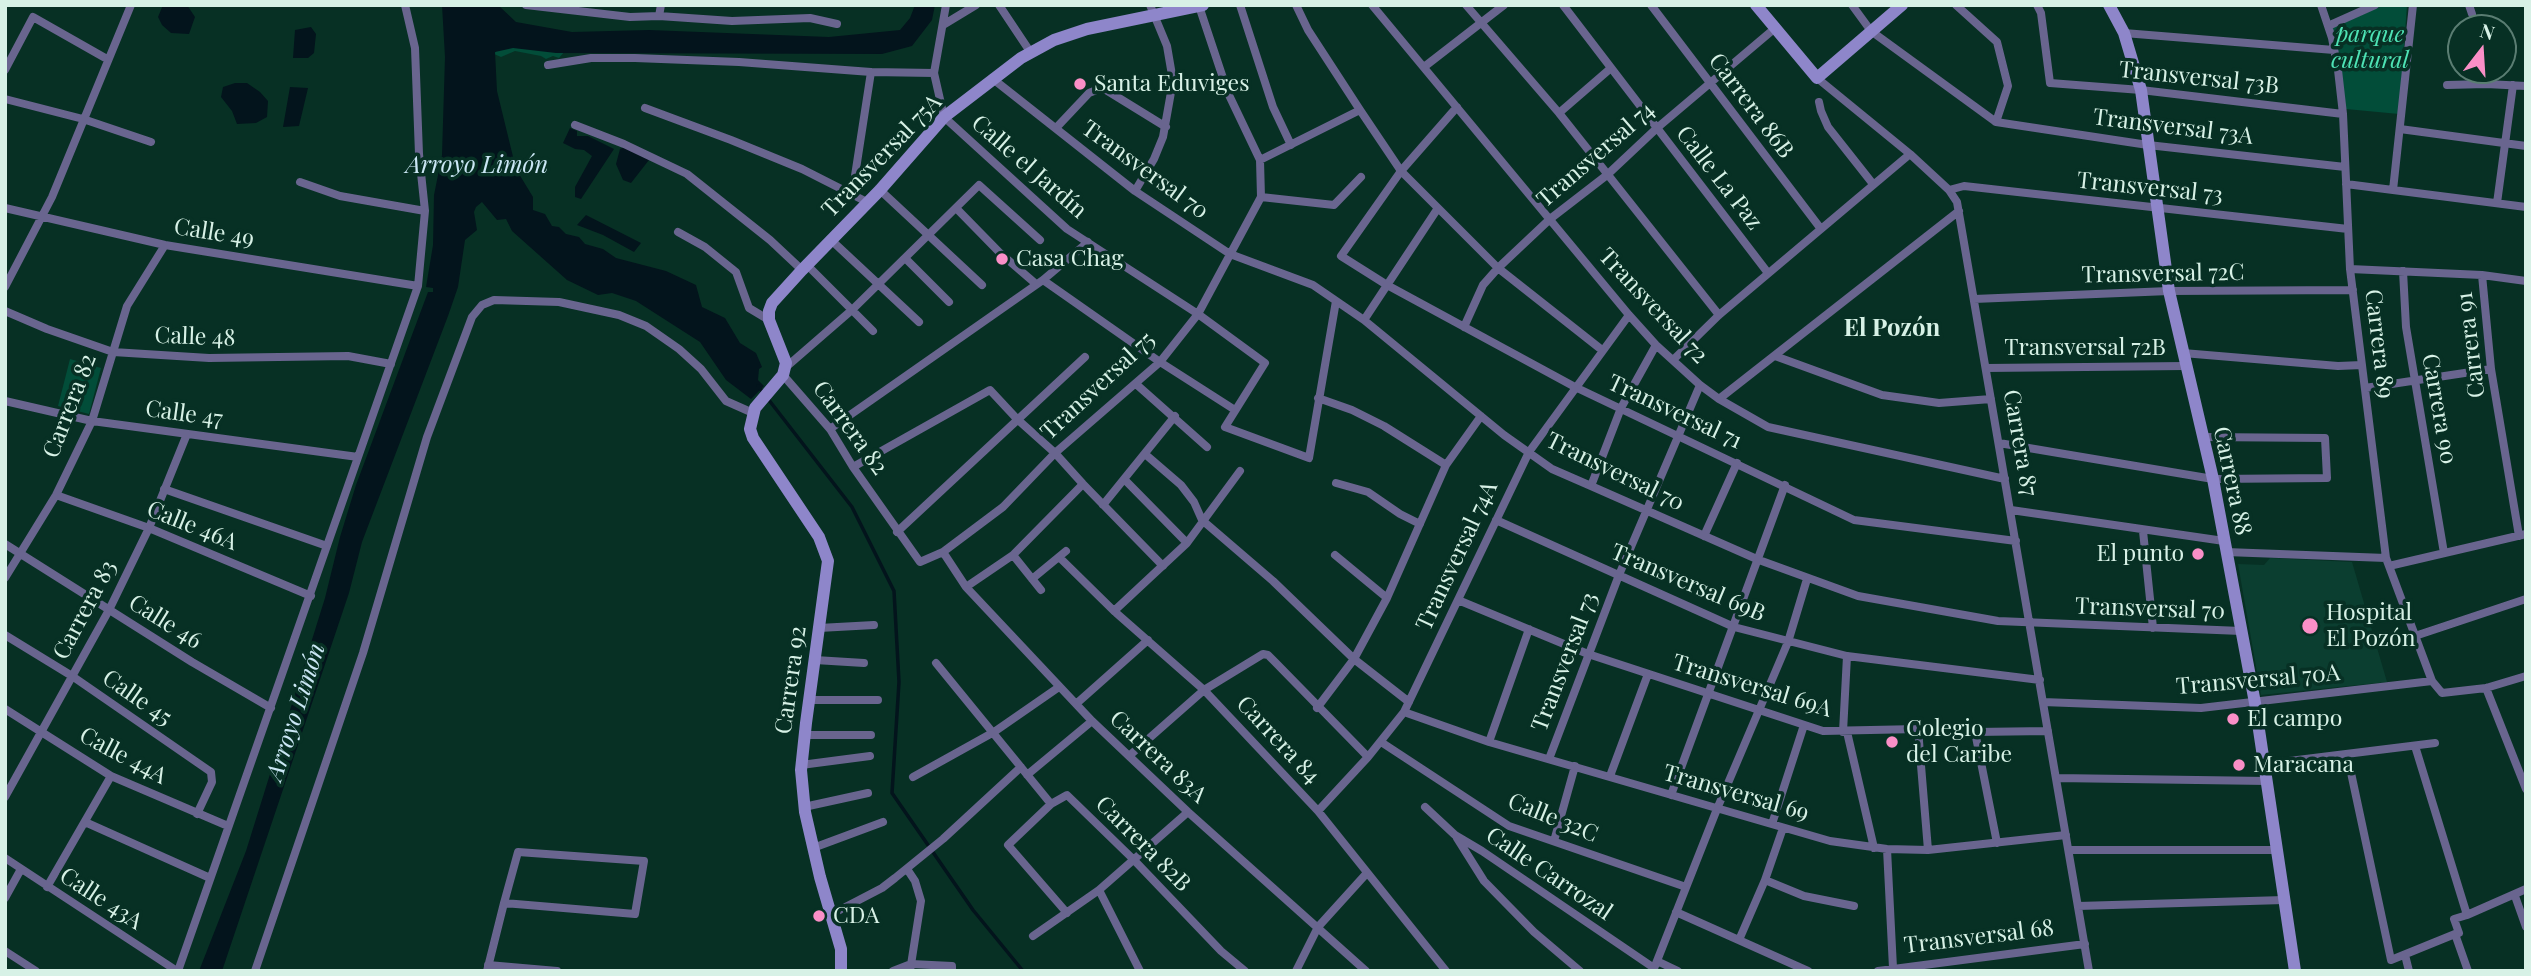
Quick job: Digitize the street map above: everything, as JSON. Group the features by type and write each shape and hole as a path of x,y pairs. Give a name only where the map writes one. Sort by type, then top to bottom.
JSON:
{"street":[{"path":"5,287 52,197 131,5"},
{"path":"177,971 418,286 425,211 419,154 415,48 405,5"},
{"path":"526,5 630,17 659,16 732,21 810,18 837,24"},
{"path":"659,16 661,5"},
{"path":"944,117 934,73 946,5"},
{"path":"943,25 976,5"},
{"path":"999,5 1031,53"},
{"path":"1240,5 1273,107 1291,145"},
{"path":"1296,5 1308,30 1401,171 1498,268 1602,350"},
{"name":"Transversal 72","path":"1372,5 1629,314 1656,345 1700,385 1768,427 2005,479"},
{"path":"1466,5 1559,113 1719,315"},
{"path":"1424,67 1504,5"},
{"name":"Calle La Paz","path":"1563,5 1768,273"},
{"name":"Carrera 86B","path":"1651,5 1821,229"},
{"name":"Carrera 87","path":"1756,5 1817,78 1910,153 1949,190 1959,211 2089,971"},
{"path":"1852,5 1871,31 1996,122 2008,86 1997,41 1956,5"},
{"path":"1817,78 1902,5"},
{"name":"Transversal 73B","path":"2037,5 2041,13 2050,83 2141,90 2343,114"},
{"name":"Carrera 88","path":"2109,5 2124,33 2141,90 2169,291 2213,479 2255,704 2295,971"},
{"name":"Carrera 89","path":"2321,5 2334,50 2343,114 2350,269 2387,562 2432,681"},
{"path":"2328,26 2375,5"},
{"path":"2393,190 2413,5"},
{"path":"1201,6 1228,93 1260,160 1261,197 1335,205 1361,177"},
{"name":"Transversal 75A","path":"769,315 772,303 830,239 880,190 944,117 993,79 1054,40 1152,10 1201,6"},
{"path":"1135,191 1158,151 1166,127 1174,72 1152,10"},
{"path":"5,70 33,17 107,60"},
{"name":"Transversal 74","path":"1464,327 1483,285 1498,268 1550,219 1607,175 1657,128 1774,29"},
{"path":"2124,33 2334,50"},
{"path":"548,65 591,58 635,58 739,62 871,72 934,73"},
{"path":"1559,113 1611,68"},
{"path":"852,195 871,72"},
{"name":"Transversal 70","path":"993,79 1135,191 1230,254 1313,285 1364,320 1481,416 1552,469 1759,560 1858,596 1966,617 2030,624 2241,631"},
{"path":"2448,85 2526,86"},
{"path":"2497,203 2513,85"},
{"path":"1056,128 1089,93 1099,89 1106,90 1166,127"},
{"path":"5,99 83,119 151,142"},
{"path":"1819,102 1828,127 1873,184"},
{"path":"1401,171 1457,107"},
{"path":"645,108 731,139 802,169 867,202"},
{"path":"1260,160 1360,110"},
{"name":"Calle el Jardín","path":"944,117 1067,229 1198,314 1265,363 1236,410"},
{"name":"Transversal 73A","path":"1996,122 2148,145 2345,167"},
{"path":"575,125 687,173 804,267 853,309 873,331"},
{"path":"2400,129 2526,146"},
{"path":"1673,360 1719,315 1910,153"},
{"name":"Transversal 71","path":"1401,171 1340,256 1387,285 1575,387 1854,520 2016,541"},
{"path":"300,182 340,196 425,211"},
{"path":"2346,184 2526,206"},
{"path":"254,971 363,653 427,437 472,317 482,305 494,300 559,302 619,315 646,326 680,349 726,401 754,410 781,376 979,185 1040,240"},
{"name":"Transversal 73","path":"1949,190 1964,186 2348,229"},
{"path":"880,190 982,285"},
{"name":"Transversal 75","path":"920,562 943,552 1003,507 1055,453 1160,362 1198,314 1261,197"},
{"name":"Calle 49","path":"5,208 165,245 418,286"},
{"path":"956,208 1000,253 1040,282 1236,410 1225,427 1307,459 1311,456 1318,398 1336,301"},
{"path":"1364,320 1438,208"},
{"path":"1719,399 1959,211"},
{"path":"678,232 705,247 736,272 749,308 769,315"},
{"path":"830,239 919,322"},
{"path":"830,429 1040,282 1088,242"},
{"name":"Carrera 82","path":"5,578 56,495 92,421 127,306 165,245"},
{"path":"905,258 949,302"},
{"path":"2350,269 2482,275 2526,281"},
{"name":"Carrera 90","path":"2403,271 2406,327 2444,553"},
{"name":"Carrera 91","path":"2482,275 2491,369 2523,535"},
{"name":"Transversal 72C","path":"1974,299 2169,291 2353,290"},
{"name":"Calle 48","path":"5,311 113,352 209,358 348,356 391,364"},
{"name":"Transversal 74A","path":"1318,811 1368,757 1404,712 1529,452 1629,314"},
{"name":"Carrera 82","path":"769,315 785,357 781,376 830,429 853,467 920,562"},
{"path":"1591,486 1621,408 1656,345"},
{"path":"1775,356 1882,396 1939,402 1991,399"},
{"path":"897,531 1085,357"},
{"name":"Transversal 72B","path":"1986,368 2184,360 2362,365"},
{"path":"2365,388 2491,369"},
{"path":"1136,384 1207,447"},
{"name":"Transversal 73","path":"1549,759 1645,510 1700,385"},
{"path":"853,467 987,389 1055,453 1163,566"},
{"path":"1318,398 1352,410 1384,426 1446,465"},
{"name":"Calle 47","path":"5,401 92,421 358,457"},
{"name":"Carrera 92","path":"754,410 750,429 752,438 819,537 828,556 802,765 804,807 841,949 841,971"},
{"path":"1103,505 1175,416"},
{"path":"1317,708 1354,659 1387,598 1446,465 1481,416"},
{"name":"Carrera 83","path":"5,797 9,783 41,732 109,610 149,528 187,434"},
{"path":"1999,443 2213,479 2327,478 2325,438 2202,437"},
{"path":"1145,454 1181,485 1194,502 1202,520 1273,581 1354,659 1409,702"},
{"path":"1704,536 1737,463"},
{"path":"1114,611 1187,543 1240,471"},
{"path":"1125,480 1187,543"},
{"path":"1336,483 1368,492 1398,513 1420,524"},
{"path":"966,587 1013,555 1083,484"},
{"path":"1671,795 1785,485"},
{"path":"164,489 327,546"},
{"name":"Calle 46A","path":"56,495 149,528 311,596"},
{"path":"2011,510 2225,546 2387,562 2444,553 2523,535"},
{"name":"Transversal 69B","path":"1496,520 1734,627 1847,656 2039,680"},
{"path":"2143,531 2153,628"},
{"name":"Calle 46","path":"5,544 271,708"},
{"name":"Carrera 83A","path":"943,552 966,587 1092,721 1188,812 1366,971"},
{"name":"Carrera 84","path":"1032,579 1062,554 1114,611 1204,690 1318,811 1446,971"},
{"path":"1013,555 1041,590"},
{"path":"1335,555 1387,598"},
{"path":"1655,967 1717,809 1788,642 1807,579"},
{"path":"2415,636 2526,599"},
{"name":"Transversal 69A","path":"1458,600 1588,654 1823,731 2048,731"},
{"path":"819,628 874,625"},
{"path":"1489,742 1529,629"},
{"name":"Calle 45","path":"5,635 72,676 211,772 212,782 197,814"},
{"path":"1076,704 1148,640"},
{"path":"1129,756 1204,690 1263,654 1268,655 1317,708 1368,757"},
{"path":"1847,656 1845,732 1874,848"},
{"path":"815,660 864,663"},
{"path":"936,663 1051,804 1009,845 1067,913"},
{"path":"1610,776 1648,674"},
{"path":"2432,681 2442,693 2486,688 2526,676"},
{"name":"Transversal 70A","path":"2043,702 2201,708 2255,704 2432,681"},
{"path":"913,777 994,732 1059,687"},
{"path":"2486,688 2526,789"},
{"path":"809,700 878,700"},
{"name":"Calle 44A","path":"5,709 111,776 228,826"},
{"name":"Transversal 69","path":"1404,712 1489,742 1830,841 1874,848 1928,850 2066,835"},
{"path":"1027,775 1092,721"},
{"path":"1772,824 1804,726"},
{"path":"1918,729 1928,850"},
{"path":"1975,732 1997,843"},
{"path":"804,735 871,735"},
{"name":"Calle 32C","path":"1381,742 1509,826 1686,887"},
{"path":"2265,764 2435,743"},
{"path":"2415,746 2467,915"},
{"path":"2347,754 2391,960 2459,933 2454,919 2526,890"},
{"path":"802,765 870,756"},
{"path":"1554,841 1575,766"},
{"path":"832,914 882,888 943,839 1021,767"},
{"path":"47,887 111,776"},
{"path":"2056,778 2267,780"},
{"path":"804,807 868,793"},
{"name":"Carrera 82B","path":"1051,804 1067,795 1221,951 1245,971"},
{"name":"Calle Carrozal","path":"1425,807 1455,835 1482,850 1655,967 1678,971"},
{"path":"1033,936 1099,890 1188,812"},
{"path":"85,822 210,878"},
{"path":"813,848 883,822"},
{"path":"1739,940 1765,880 1783,828"},
{"path":"1455,835 1484,881 1534,932 1580,971"},
{"path":"1887,849 1893,968"},
{"path":"2068,850 2277,850"},
{"path":"504,903 635,915 644,861 518,852 504,903 487,968 557,971"},
{"name":"Calle 43A","path":"5,858 177,971"},
{"path":"908,867 921,901 911,967"},
{"path":"5,898 21,869"},
{"path":"1296,971 1318,927 1366,874"},
{"path":"1765,880 1804,896 1854,906"},
{"path":"1099,890 1140,971"},
{"path":"2515,896 2526,927"},
{"path":"2078,906 2284,900"},
{"path":"1676,912 1808,971"},
{"path":"2455,934 2468,971"},
{"name":"Transversal 68","path":"1879,971 2085,943"},
{"path":"5,951 36,971"},
{"path":"2405,954 2409,971"},
{"path":"893,971 911,967 952,966 952,971"}],"shaded area":[{"name":"Hospital El Pozón","path":"2270,558 2352,562 2387,682 2261,695 2238,564 2264,565"}],"green space":[{"name":"parque cultural","path":"2384,5 2407,5 2399,114 2346,109 2332,28"},
{"path":"505,44 565,51 559,58 553,56 546,59 515,51 501,57 494,54"},
{"path":"70,359 101,368 89,414 58,406"}],"water":[{"path":"163,5 187,5 195,17 189,34 171,33 162,25 158,17"},
{"name":"Arroyo Limón","path":"442,5 498,5 516,22 572,32 649,30 829,37 900,30 910,18 915,5 935,5 932,20 912,46 882,54 556,53 513,48 495,52 497,91 516,169 533,197 533,210 545,214 552,226 559,227 566,234 579,237 585,244 603,249 616,258 666,271 696,285 702,307 725,318 740,343 756,353 762,367 759,369 758,380 764,386 751,399 726,380 700,342 636,301 612,293 598,295 567,280 512,231 506,219 497,220 482,202 476,207 474,212 477,230 465,240 458,287 362,542 349,593 222,971 199,971 246,851 325,598 356,485 428,292 433,292 433,288 426,287 433,245 434,195 442,155 445,57"},
{"path":"311,27 316,34 314,53 308,58 293,58 295,30"},
{"path":"247,83 260,92 268,101 267,117 256,123 237,124 232,111 221,97 223,87"},
{"path":"290,87 308,88 299,126 283,127"},
{"path":"570,128 577,131 577,136 588,136 614,149 581,199 575,197 575,187 592,156 584,150 563,143"},
{"path":"624,147 649,160 631,183 623,180 616,164 620,149"},
{"path":"586,215 641,243 634,252 577,225"}],"waterway":[{"path":"758,386 852,507 894,591 899,682 892,793 973,910 1023,971"}],"place":[{"name":"Santa Eduviges","path":"1080,84"},
{"name":"Casa Chag","path":"1002,259"},
{"name":"El punto","path":"2198,554"},
{"name":"Hospital El Pozón","path":"2310,626"},
{"name":"El campo","path":"2233,719"},
{"name":"Colegio del Caribe","path":"1892,742"},
{"name":"Maracana","path":"2239,765"},
{"name":"CDA","path":"819,916"}],"district":[{"name":"El Pozón","path":"1892,329"}]}
